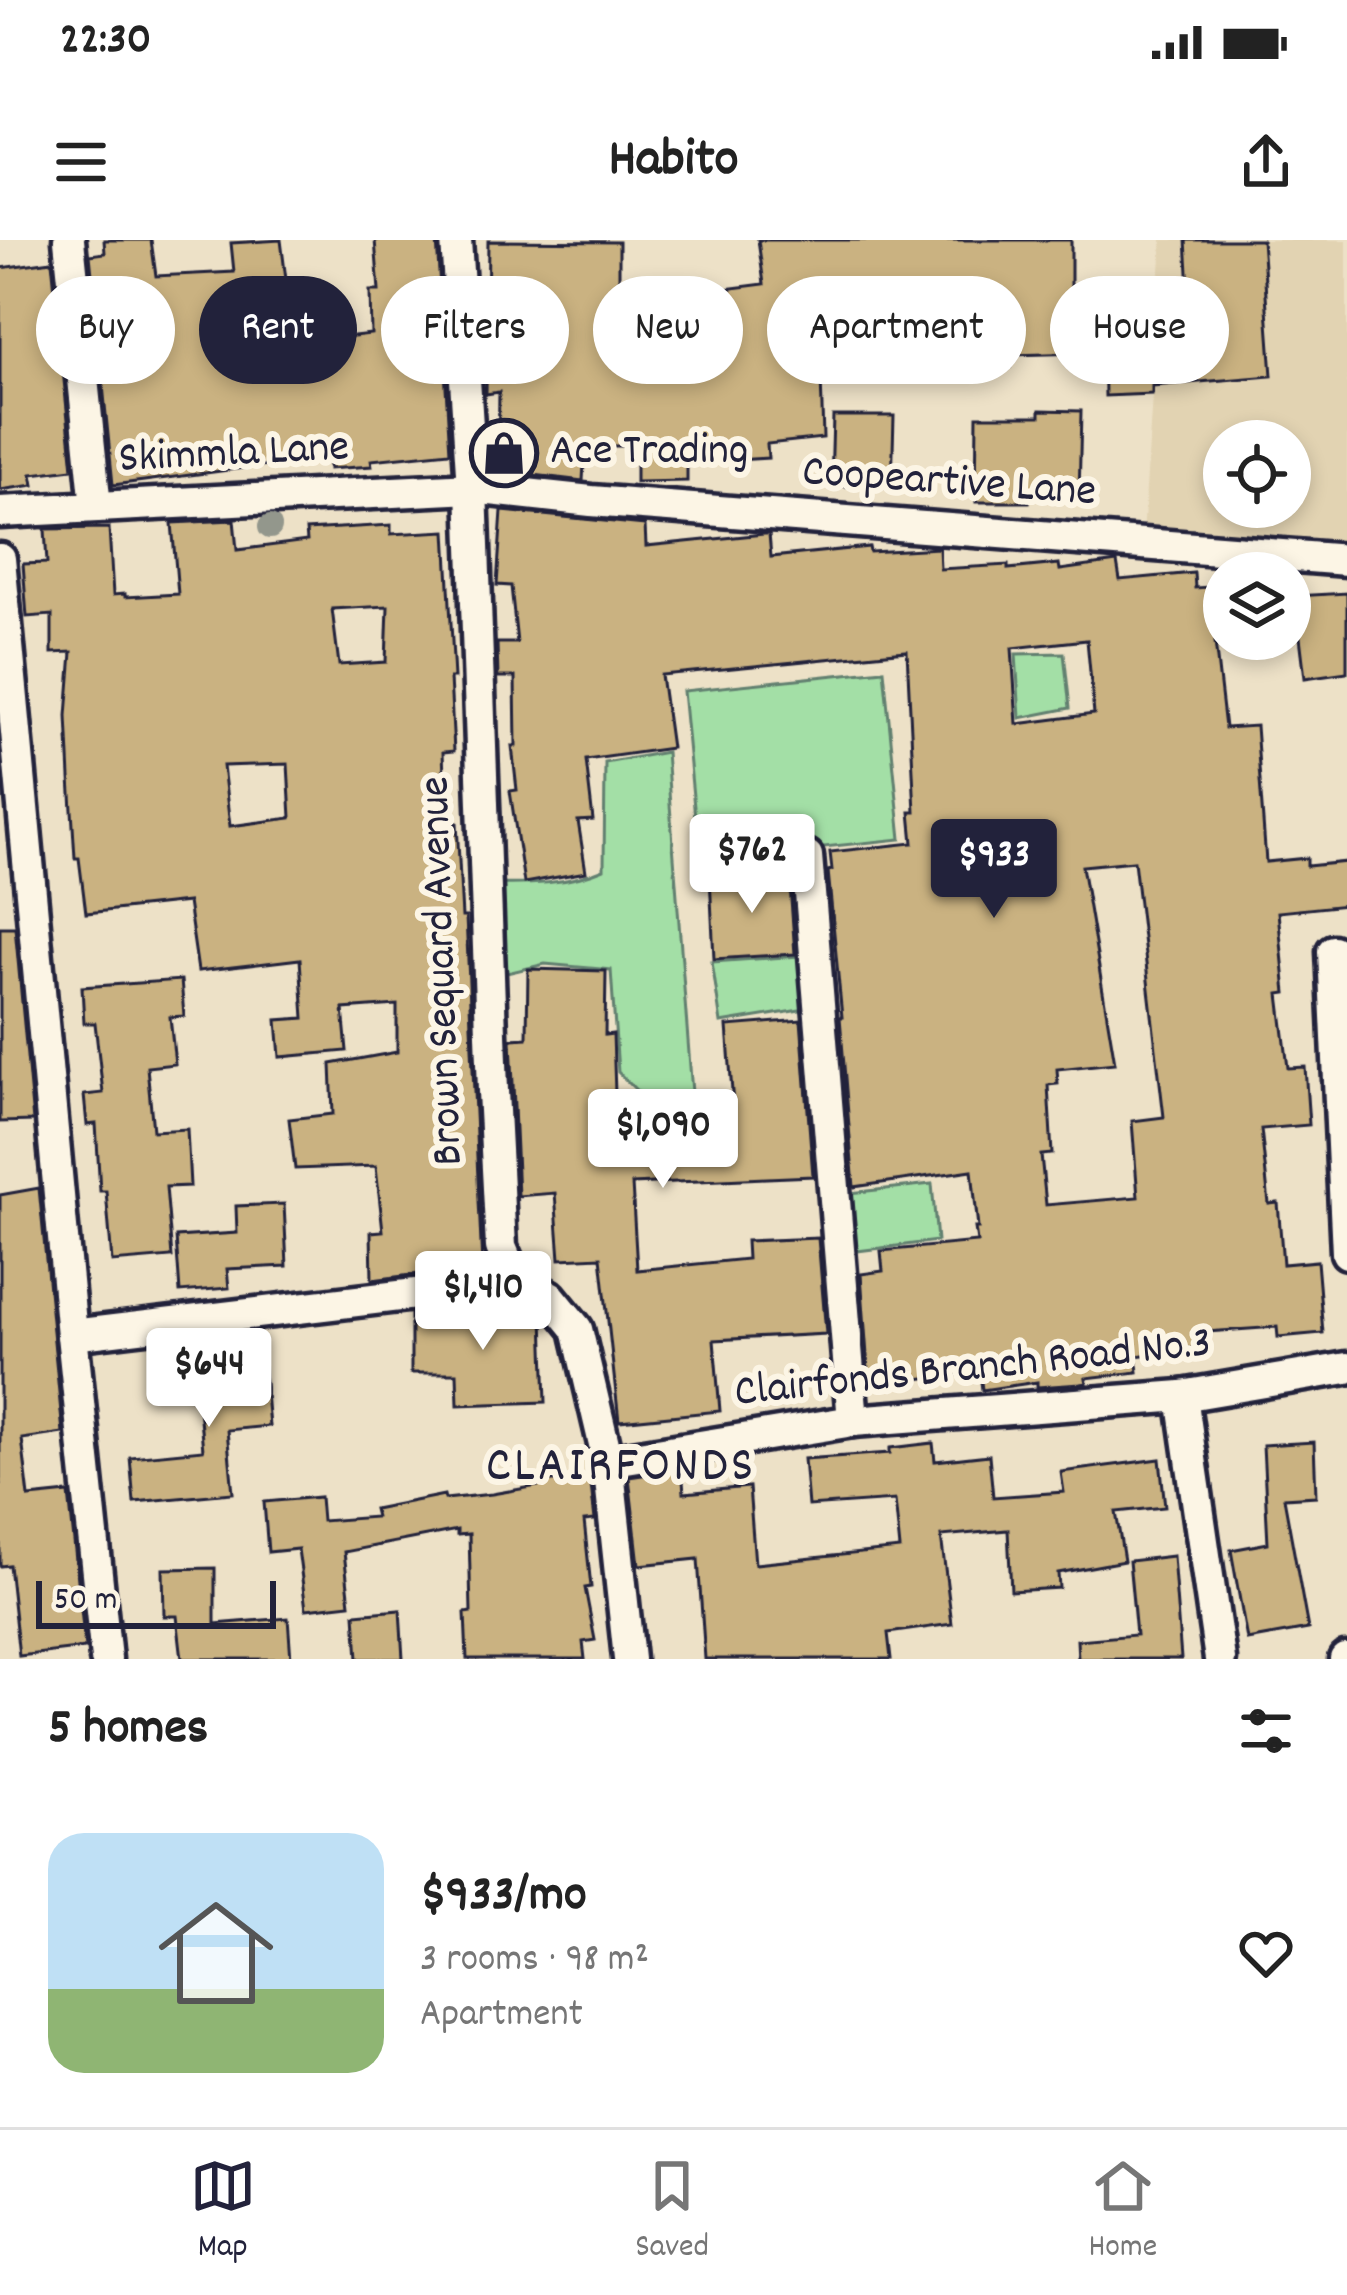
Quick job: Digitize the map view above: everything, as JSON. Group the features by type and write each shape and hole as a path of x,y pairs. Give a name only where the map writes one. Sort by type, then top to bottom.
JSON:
{"street":[{"path":"69,240 96,507"},
{"name":"Brown Sequard Avenue","path":"456,240 472,488 501,1247 516,1282"},
{"name":"Skimmla Lane","path":"0,512 472,488"},
{"name":"Coopeartive Lane","path":"472,488 1347,560"},
{"path":"0,559 71,1335 106,1659"},
{"path":"807,856 854,1421"},
{"path":"1333,951 1347,1253"},
{"path":"71,1335 516,1282 550,1296 578,1329 608,1461 628,1659"},
{"name":"Clairfonds Branch Road No.3","path":"608,1461 854,1421 1182,1396 1347,1368"},
{"path":"1182,1396 1220,1659"}],"shaded area":[{"path":"1162,240 1347,240 1347,549 1143,536 1153,384 1229,384 1229,276 1160,276"}],"green space":[{"path":"1064,653 1070,708 1020,718 1016,654"},
{"path":"884,670 901,839 699,860 683,691"},
{"path":"666,752 692,1093 645,1099 618,1072 611,970 545,964 494,976 488,884 562,881 604,869 605,763"},
{"path":"800,956 806,1009 721,1023 712,962"},
{"path":"932,1184 937,1241 857,1251 849,1193"}],"building":[{"path":"104,240 151,240 156,276 92,276 90,255 105,253"},
{"path":"281,240 286,276 199,276 199,384 357,384 357,336 371,334 370,291 379,291 375,240 437,240 439,276 381,276 381,384 446,384 450,452 329,469 329,457 113,485 103,384 175,384 175,276 156,276 234,272 231,243"},
{"path":"758,240 1071,240 1071,276 1050,276 1050,354 1026,355 1026,276 767,276 767,384 821,384 823,438 767,444 768,458 687,463 687,481 636,482 636,446 585,446 583,481 509,472 498,459 499,392 486,394 486,384 569,384 569,276 488,276 488,241 619,242 619,276 593,276 593,384 743,384 743,287 764,284"},
{"path":"1186,240 1262,240 1272,376 1229,380 1229,276 1188,276"},
{"path":"52,261 54,276 36,276 36,384 64,384 73,469 32,474 34,485 0,490 0,268"},
{"path":"1105,384 1176,384 1152,386 1152,394 1105,396"},
{"path":"1040,410 1081,411 1079,498 976,502 977,416 1040,416"},
{"path":"833,416 894,416 892,487 831,486"},
{"path":"502,511 645,525 646,546 769,534 771,557 869,547 870,552 939,548 940,569 1059,564 1060,570 1117,562 1120,580 1194,573 1195,588 1203,587 1203,660 1217,660 1225,728 1256,726 1266,862 1307,858 1307,866 1347,862 1347,905 1278,912 1286,993 1279,994 1288,1068 1305,1067 1309,1125 1261,1129 1269,1204 1278,1203 1283,1264 1317,1261 1323,1333 1278,1337 1277,1327 1207,1332 1208,1346 1136,1356 1138,1372 1086,1378 1087,1383 1081,1384 1037,1387 1037,1382 982,1390 980,1373 869,1383 861,1274 883,1271 881,1251 977,1242 978,1228 972,1170 854,1187 828,871 832,870 830,852 913,843 907,651 661,675 671,748 586,760 593,820 578,821 586,872 524,883 510,791 517,790 512,746 516,746 515,677 498,677 497,643 517,643 511,586 497,585","holes":["1087,640 1094,714 1017,724 1012,648","1134,861 1164,1117 1132,1121 1138,1197 1046,1205 1041,1155 1052,1154 1048,1085 1058,1084 1057,1069 1115,1063 1082,866"]},
{"path":"234,520 237,550 307,541 306,530 391,525 391,534 446,531 454,751 443,752 446,824 457,823 462,917 466,917 482,1266 372,1280 371,1232 383,1231 376,1166 295,1169 289,1119 333,1114 331,1064 397,1052 397,1005 343,1009 347,1051 280,1057 277,1020 304,1018 300,959 198,971 188,902 86,913 79,858 75,858 70,778 67,716 72,652 52,653 52,615 27,617 23,564 47,563 45,529 109,528 113,595 178,594 172,523","holes":["388,606 386,662 339,665 332,609","288,764 291,818 230,826 223,766"]},
{"path":"1347,593 1347,672 1305,678 1303,660 1311,660 1311,595"},
{"path":"789,873 795,954 714,959 710,877"},
{"path":"0,927 15,927 33,1121 0,1122"},
{"path":"528,969 606,971 605,1035 613,1034 616,1123 734,1118 727,1026 801,1020 813,1176 632,1184 637,1270 747,1259 746,1241 818,1238 826,1334 714,1340 720,1411 619,1421 601,1257 560,1259 555,1193 518,1196 511,1039 527,1038"},
{"path":"181,980 184,1016 170,1017 175,1064 147,1067 153,1131 187,1129 190,1186 166,1187 172,1257 112,1262 106,1191 100,1191 96,1124 87,1125 84,1095 103,1093 95,1023 84,1023 82,987"},
{"path":"39,1188 63,1433 22,1439 29,1497 69,1493 85,1648 19,1656 9,1565 0,1566 0,1195"},
{"path":"284,1204 287,1266 227,1269 229,1288 180,1292 176,1237 237,1233 236,1206"},
{"path":"483,1306 483,1312 534,1311 543,1319 546,1402 458,1405 457,1373 411,1373 411,1314"},
{"path":"262,1349 269,1426 227,1430 233,1493 134,1502 130,1457 203,1450 194,1356"},
{"path":"1314,1442 1316,1496 1284,1498 1308,1629 1247,1640 1231,1550 1268,1543 1263,1445"},
{"path":"933,1443 935,1461 989,1455 993,1497 1064,1492 1061,1472 1160,1459 1165,1507 1116,1512 1124,1561 1058,1573 1059,1588 1011,1591 1008,1530 941,1536 952,1624 888,1633 891,1659 705,1659 698,1559 639,1565 629,1477 682,1469 684,1493 749,1487 755,1564 900,1549 895,1500 808,1506 804,1459 890,1453 890,1448"},
{"path":"590,1476 595,1520 584,1521 591,1587 585,1588 595,1640 583,1642 585,1659 467,1659 469,1534 457,1535 457,1530 344,1552 350,1604 306,1609 298,1549 268,1552 264,1502 320,1497 322,1521 376,1517 374,1509 444,1495 445,1499 492,1494"},
{"path":"1173,1556 1181,1659 1078,1659 1077,1640 1136,1635 1129,1561"},
{"path":"215,1568 215,1624 288,1618 291,1659 182,1659 177,1616 164,1616 163,1569"},
{"path":"400,1610 403,1659 358,1659 355,1614"}],"place":[{"name":"Ace Trading","path":"504,453"}],"district":[{"name":"CLAIRFONDS","path":"621,1469"}]}
